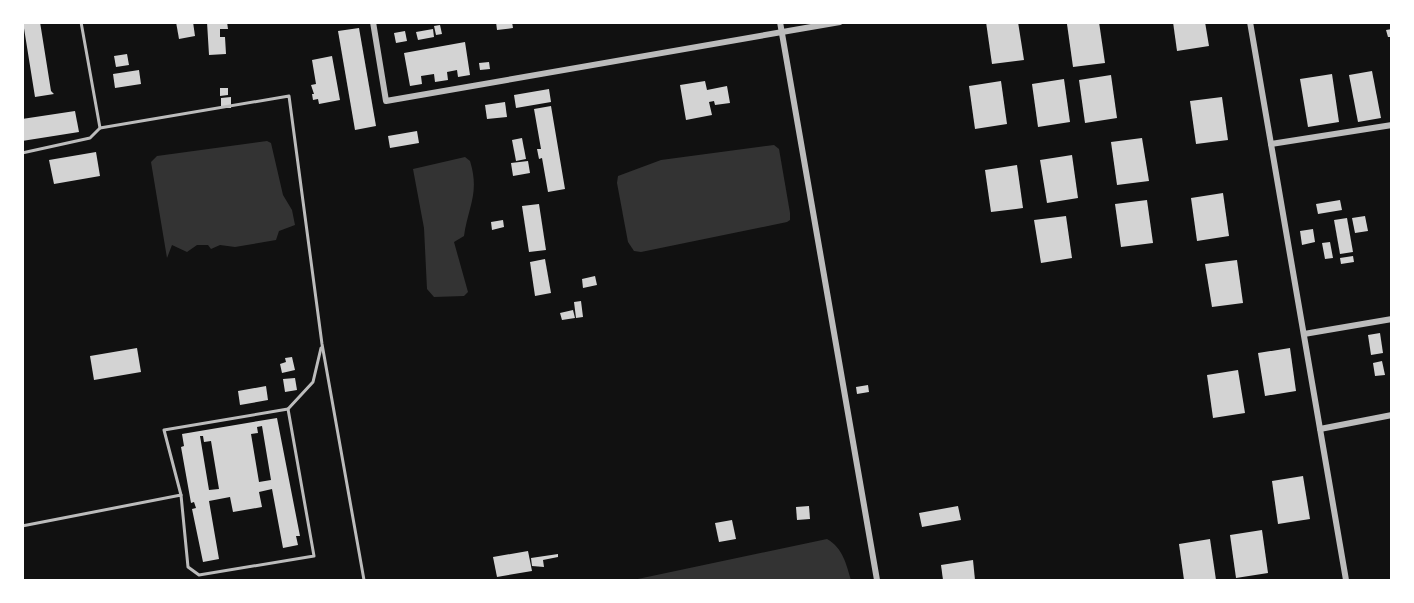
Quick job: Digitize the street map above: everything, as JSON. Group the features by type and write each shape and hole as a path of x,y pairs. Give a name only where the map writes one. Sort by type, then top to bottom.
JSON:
{"street":[{"path":"373,22 386,101 840,22"},
{"path":"780,22 877,580"},
{"path":"1250,22 1347,580"},
{"path":"1271,144 1392,125"},
{"path":"1304,334 1392,319"},
{"path":"1320,429 1392,415"}],"lane":[{"path":"81,22 100,128"},
{"path":"22,153 90,138 100,128 289,96 322,344 364,580"},
{"path":"288,409 314,556 199,575 188,567 181,495 164,429 288,409 314,382 322,344"},
{"path":"22,526 181,495"}],"shaded area":[{"path":"267,141 271,143 283,195 292,210 295,225 279,231 276,240 235,247 220,245 211,249 208,245 197,245 187,252 172,245 167,258 151,162 157,156"},
{"path":"774,145 779,149 790,220 641,252 634,251 628,242 617,183 618,176 661,160"},
{"path":"465,157 470,161 473,172 474,191 464,236 454,242 468,292 464,296 434,297 427,289 424,228 413,169"},
{"path":"827,539 840,552 851,580 633,580"}],"building":[{"path":"23,22 40,22 51,91 54,94 35,97"},
{"path":"176,22 193,22 195,36 179,39"},
{"path":"207,22 227,22 228,29 220,29 220,37 225,37 226,54 209,55"},
{"path":"496,22 512,22 513,28 497,30"},
{"path":"986,22 1018,22 1024,60 992,64"},
{"path":"1099,22 1105,63 1073,67 1067,24"},
{"path":"1173,22 1205,22 1209,46 1177,51"},
{"path":"440,25 442,34 436,35 434,26"},
{"path":"359,28 376,126 355,130 338,31"},
{"path":"433,29 434,37 418,40 416,32"},
{"path":"1392,29 1392,37 1388,37 1386,30"},
{"path":"405,31 407,41 396,43 394,33"},
{"path":"465,42 470,75 458,77 457,70 447,72 448,80 435,82 434,74 421,76 422,84 410,86 404,53"},
{"path":"127,54 129,65 116,67 114,56"},
{"path":"332,56 340,100 319,104 318,99 313,100 312,94 314,94 311,85 316,84 312,60"},
{"path":"489,62 490,69 480,70 479,63"},
{"path":"139,70 141,84 115,88 113,74"},
{"path":"1372,71 1381,118 1358,122 1349,75"},
{"path":"1332,74 1339,122 1308,127 1300,79"},
{"path":"1111,75 1117,118 1085,123 1079,80"},
{"path":"1064,79 1070,122 1038,127 1032,84"},
{"path":"705,81 707,90 727,86 730,103 715,105 714,101 709,102 712,115 686,120 680,85"},
{"path":"1001,81 1007,124 975,129 969,86"},
{"path":"220,88 228,88 228,95 220,96"},
{"path":"549,89 551,102 516,108 514,95"},
{"path":"231,97 231,108 221,108 221,98"},
{"path":"1222,97 1228,140 1196,144 1190,101"},
{"path":"505,102 507,117 487,119 485,105"},
{"path":"551,106 565,189 548,192 542,158 539,159 537,149 541,149 534,109"},
{"path":"75,111 79,132 22,141 22,119"},
{"path":"417,131 419,143 390,148 388,136"},
{"path":"522,138 526,159 516,161 512,140"},
{"path":"1142,138 1149,181 1117,185 1111,142"},
{"path":"96,152 100,176 54,184 49,160"},
{"path":"1072,155 1078,198 1047,203 1040,160"},
{"path":"528,161 530,173 513,176 511,163"},
{"path":"1017,165 1023,208 991,212 985,170"},
{"path":"1223,193 1229,236 1197,241 1191,198"},
{"path":"1147,200 1153,243 1121,247 1115,204"},
{"path":"1340,200 1342,210 1318,214 1316,204"},
{"path":"539,204 546,250 529,252 522,206"},
{"path":"1066,216 1072,258 1041,263 1034,220"},
{"path":"1365,216 1368,231 1355,233 1352,218"},
{"path":"1347,218 1353,252 1340,254 1334,220"},
{"path":"503,220 504,227 492,230 491,222"},
{"path":"1313,229 1315,242 1302,245 1300,231"},
{"path":"1330,242 1333,258 1325,259 1322,243"},
{"path":"1353,256 1354,262 1341,264 1340,258"},
{"path":"545,259 551,293 535,296 530,262"},
{"path":"1237,260 1243,303 1212,307 1205,264"},
{"path":"595,276 597,285 583,288 582,279"},
{"path":"581,301 583,317 576,318 574,302"},
{"path":"573,310 575,318 562,320 560,313"},
{"path":"1380,333 1383,353 1371,355 1368,335"},
{"path":"137,348 141,372 94,380 90,356"},
{"path":"1290,348 1296,391 1265,396 1258,353"},
{"path":"292,357 295,370 282,373 280,364 286,362 285,358"},
{"path":"1382,361 1385,375 1375,376 1373,363"},
{"path":"1238,370 1245,413 1213,418 1207,375"},
{"path":"295,378 297,390 285,392 283,379"},
{"path":"868,385 869,392 857,394 856,387"},
{"path":"266,386 268,400 240,405 238,391"},
{"path":"277,418 300,536 296,536 298,545 283,548 272,489 259,492 262,507 233,512 230,497 209,501 219,559 203,562 192,509 196,508 194,502 191,503 181,447 184,446 182,434","holes":["262,426 271,480 259,482 251,434 258,433 257,427","200,436 203,436 204,442 211,441 219,489 209,490"]},
{"path":"1303,476 1310,519 1278,524 1272,481"},
{"path":"809,506 810,519 797,520 796,507"},
{"path":"958,506 961,520 922,527 919,513"},
{"path":"732,520 736,539 719,542 715,523"},
{"path":"1262,530 1268,573 1236,578 1230,535"},
{"path":"1210,539 1216,580 1184,580 1179,544"},
{"path":"528,551 532,571 497,577 493,557"},
{"path":"558,554 558,557 543,560 544,567 532,566 531,558"},
{"path":"973,560 975,580 943,580 941,565"}]}
